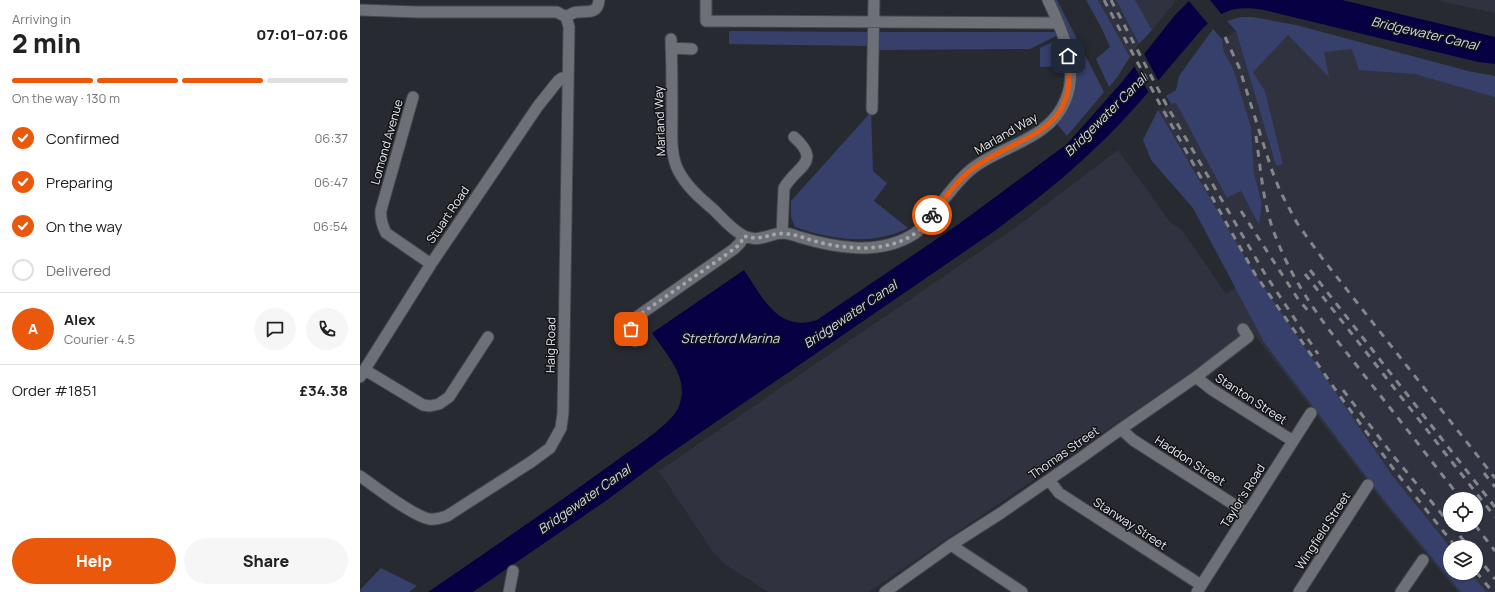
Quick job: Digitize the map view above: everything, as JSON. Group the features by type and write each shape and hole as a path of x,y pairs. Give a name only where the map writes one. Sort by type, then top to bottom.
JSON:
{"street":[{"path":"360,10 418,12 557,12 566,17 574,13 593,12 596,9 599,0"},
{"path":"706,0 706,21 1058,23"},
{"path":"872,108 874,0"},
{"name":"Marland Way","path":"692,48 671,44 672,142 676,165 680,175 698,196 744,236 757,238 782,233 832,246 871,248 897,242 914,234 926,223 958,182 967,173 986,160 1024,141 1038,132 1051,122 1061,109 1069,90 1071,80 1066,46 1048,0"},
{"name":"Haig Road","path":"360,476 411,511 425,518 439,519 447,516 531,462 550,448 561,428 563,413 569,27 566,17"},
{"name":"Stuart Road","path":"362,374 431,264 538,106 558,80 568,78"},
{"name":"Lomond Avenue","path":"413,97 380,218 386,233 431,264"},
{"path":"782,233 784,188 804,165 807,157 805,148 794,137"},
{"path":"635,341 631,329 632,322 635,318 734,249 740,244 744,236"},
{"name":"Thomas Street","path":"885,592 1196,377 1248,338 1243,329"},
{"path":"362,374 423,405 430,406 439,404 449,397 488,337"},
{"name":"Stanton Street","path":"1196,377 1211,389 1293,442"},
{"name":"Taylor's Road","path":"1199,588 1311,413"},
{"name":"Haddon Street","path":"1120,429 1133,440 1247,513"},
{"name":"Stanway Street","path":"1049,480 1059,493 1199,588"},
{"name":"Wingfield Street","path":"1299,592 1368,485"},
{"path":"951,545 1022,592"},
{"path":"1402,592 1423,560"},
{"path":"509,592 513,571"}],"shaded area":[{"path":"1054,0 1057,0 1104,92 1067,136 1057,124 1067,110 1073,95 1075,68 1070,39"},
{"path":"1086,0 1098,0 1130,57 1109,87 1096,59 1110,47"},
{"path":"1098,0 1116,0 1139,44 1130,57"},
{"path":"1116,0 1135,0 1152,30 1139,44"},
{"path":"1135,0 1174,0 1175,2 1152,30"},
{"path":"1436,0 1495,0 1495,13"},
{"path":"1241,17 1253,17 1296,25 1468,71 1495,76 1495,97 1415,74 1359,70 1352,49 1324,52 1329,77 1288,35 1253,72 1265,91 1283,164 1276,166 1236,31 1227,21"},
{"path":"1296,25 1495,84 1495,592 1458,592 1448,580 1483,580 1483,540 1443,540 1443,574 1386,506 1244,321 1245,330 1242,338 869,592 768,592 726,565 713,552 659,471 1019,225 1118,150 1170,222 1182,230 1226,294 1255,274 1158,110 1176,103 1228,198 1241,191 1259,225 1262,204 1254,173 1251,127 1233,68 1224,52 1222,39 1236,31 1276,166 1283,163 1265,91 1250,67"},
{"path":"1213,29 1222,39 1224,52 1233,68 1251,127 1254,173 1262,204 1259,225 1241,191 1227,198 1176,103 1171,104 1166,96 1176,90 1179,76"},
{"path":"729,31 868,32 868,46 729,44"},
{"path":"875,32 1055,32 1056,36 1030,49 875,50"},
{"path":"1057,40 1063,66 1040,67 1040,48"},
{"path":"1158,110 1255,274 1391,474 1444,540 1443,540 1443,571 1388,505 1264,342 1193,208 1151,160 1143,140"},
{"path":"871,112 873,171 887,183 874,201 908,228 894,234 880,237 852,239 823,235 795,227 791,217 791,201"},
{"path":"381,568 417,586 409,592 360,592 360,590"},
{"path":"1451,580 1477,580 1486,592 1461,592"}],"water":[{"path":"1190,0 1342,0 1495,37 1495,64 1478,62 1264,10 1246,8 1225,12 1204,27 1135,108 1079,163 1033,202 996,230 662,459 607,500 473,592 428,592 596,475 653,434 669,420 679,406 682,396 682,386 670,358 652,333 744,270 764,301 781,317 791,321 803,323 817,320 956,226 1067,144 1122,82 1175,15"}],"pier":[{"path":"1188,0 1210,0 1222,15 1209,25"},
{"path":"1143,52 1159,82 1149,93 1133,64"}],"railway":[{"path":"1104,0 1162,108 1255,274 1337,392 1395,471 1450,540"},
{"path":"1111,0 1167,106 1265,274 1318,354"},
{"path":"1225,37 1239,67 1271,168 1280,191 1297,223 1322,258 1495,478"},
{"path":"1256,136 1263,189 1272,227 1295,278 1329,330 1456,492"},
{"path":"1241,211 1298,299 1310,313"},
{"path":"1310,270 1495,507"},
{"path":"1305,274 1495,517"},
{"path":"1343,390 1395,458 1443,516"},
{"path":"1484,473 1495,487"},
{"path":"1457,532 1463,540"},
{"path":"1480,532 1495,551"},
{"path":"1483,564 1495,579"},
{"path":"1483,580 1493,592"}],"way so far":[{"path":"631,329 632,322 635,318 734,249 740,244 744,236 750,238 763,238 782,233 832,246 871,248 897,242 914,234 932,215"}],"route":[{"path":"932,215 967,173 986,160 1024,141 1051,122 1061,109 1069,90 1071,80 1068,56"}],"water label":[{"name":"Bridgewater Canal","path":"1425,33"},
{"name":"Bridgewater Canal","path":"1105,115"},
{"name":"Bridgewater Canal","path":"850,314"},
{"name":"Stretford Marina","path":"730,338"},
{"name":"Bridgewater Canal","path":"584,499"}]}
